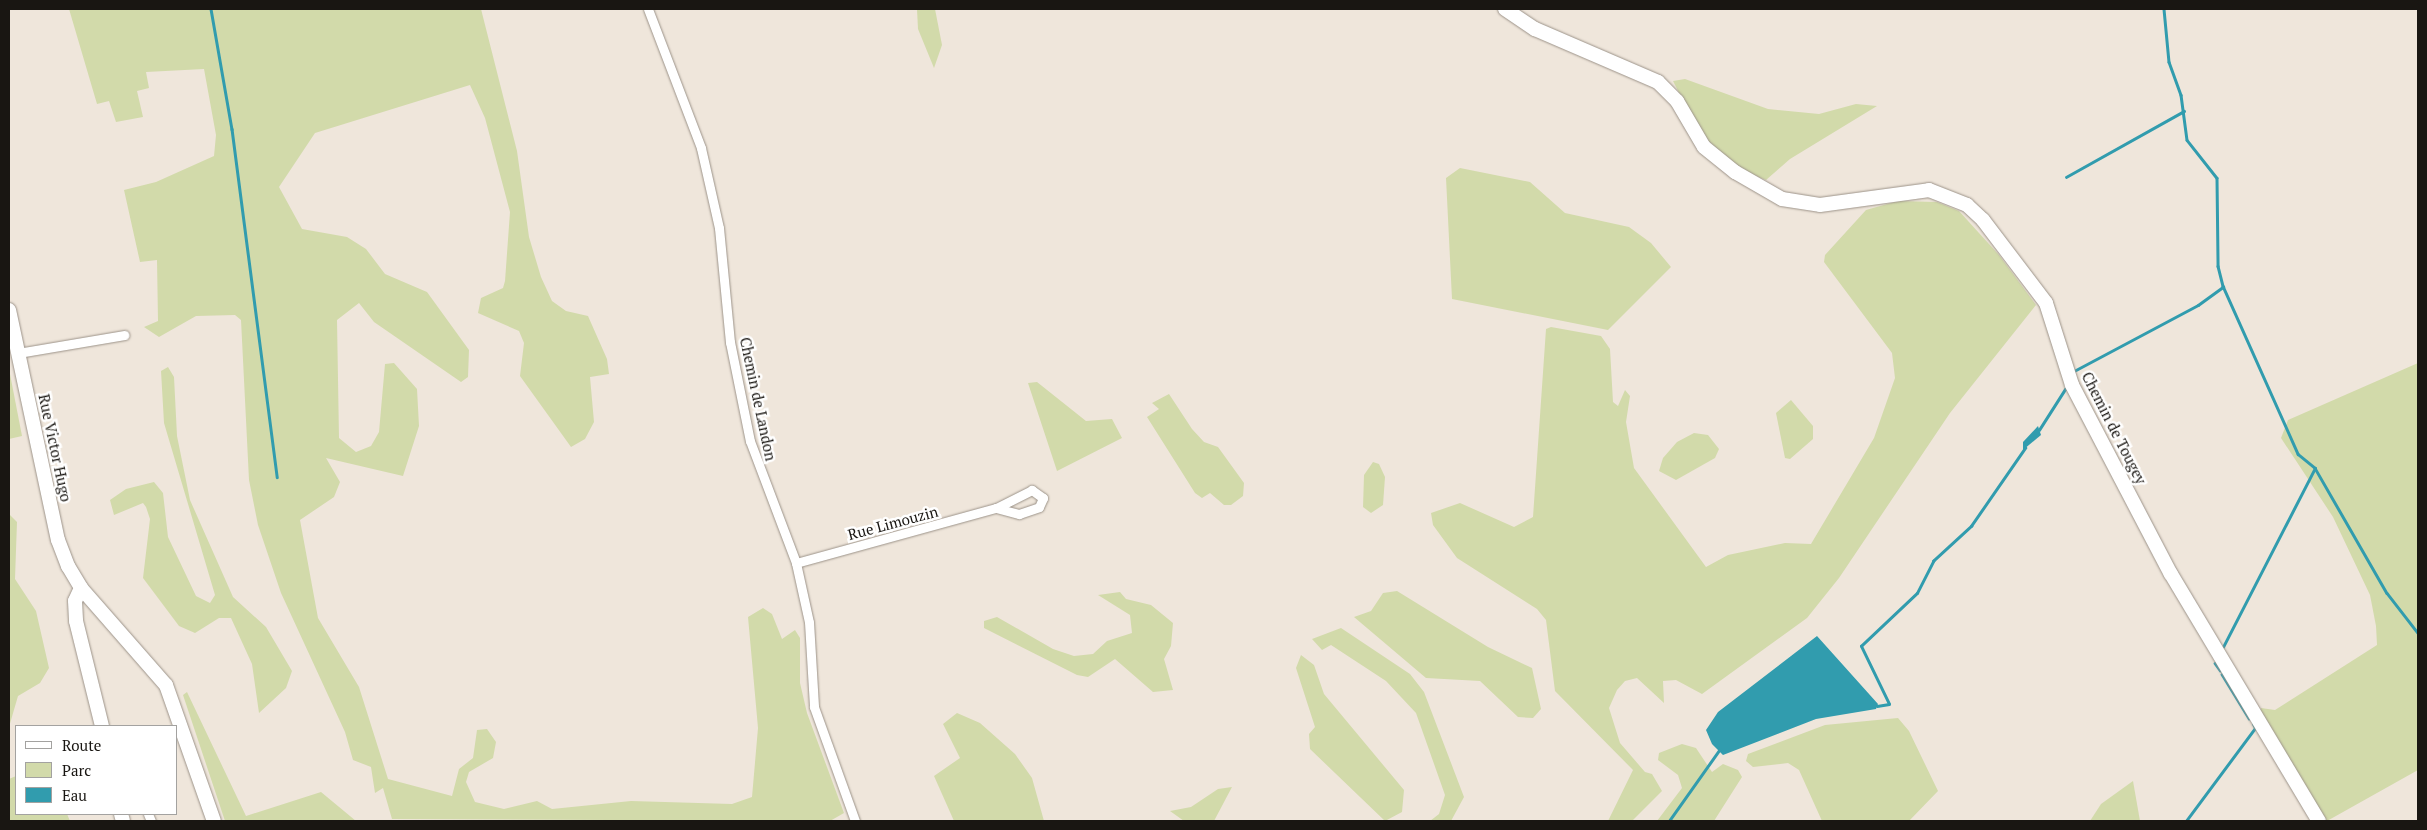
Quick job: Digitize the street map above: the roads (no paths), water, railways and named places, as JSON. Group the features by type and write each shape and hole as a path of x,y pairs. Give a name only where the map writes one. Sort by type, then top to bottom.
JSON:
{"street":[{"name":"Chemin de Landon","path":"648,9 700,148 719,228 730,342 750,441 796,563 809,622 814,707 855,821"},
{"name":"Chemin de Tougey","path":"1505,9 1536,29 1658,82 1677,101 1704,147 1735,172 1782,199 1820,205 1929,190 1967,205 1983,220 2046,303 2072,385 2166,565 2319,821"},
{"name":"Rue Victor Hugo","path":"9,310 58,540 81,588 166,685 214,821"},
{"path":"18,353 124,335"},
{"name":"Rue Limouzin","path":"796,563 996,508"},
{"path":"81,588 75,601 76,621 104,724"}],"water":[{"path":"2038,426 2041,435 2023,450 2023,442"},
{"path":"1817,636 1878,704 1876,709 1816,719 1723,755 1712,744 1706,730 1718,712"}],"waterway":[{"path":"211,9 232,129 277,477"},
{"path":"2164,9 2169,62 2181,95 2187,140 2217,178 2218,266 2223,286 2298,454 2315,468 2387,593 2418,633"},
{"path":"2066,177 2184,111"},
{"path":"2074,371 2198,305 2223,287"},
{"path":"2039,430 2067,386"},
{"path":"1877,706 1889,704 1861,646 1917,593 1933,561 1971,526 2025,448"},
{"path":"2223,647 2315,468"},
{"path":"2215,663 2220,670"},
{"path":"2222,674 2249,718"},
{"path":"2186,821 2255,728 2253,724"},
{"path":"1669,821 1720,749"}]}
